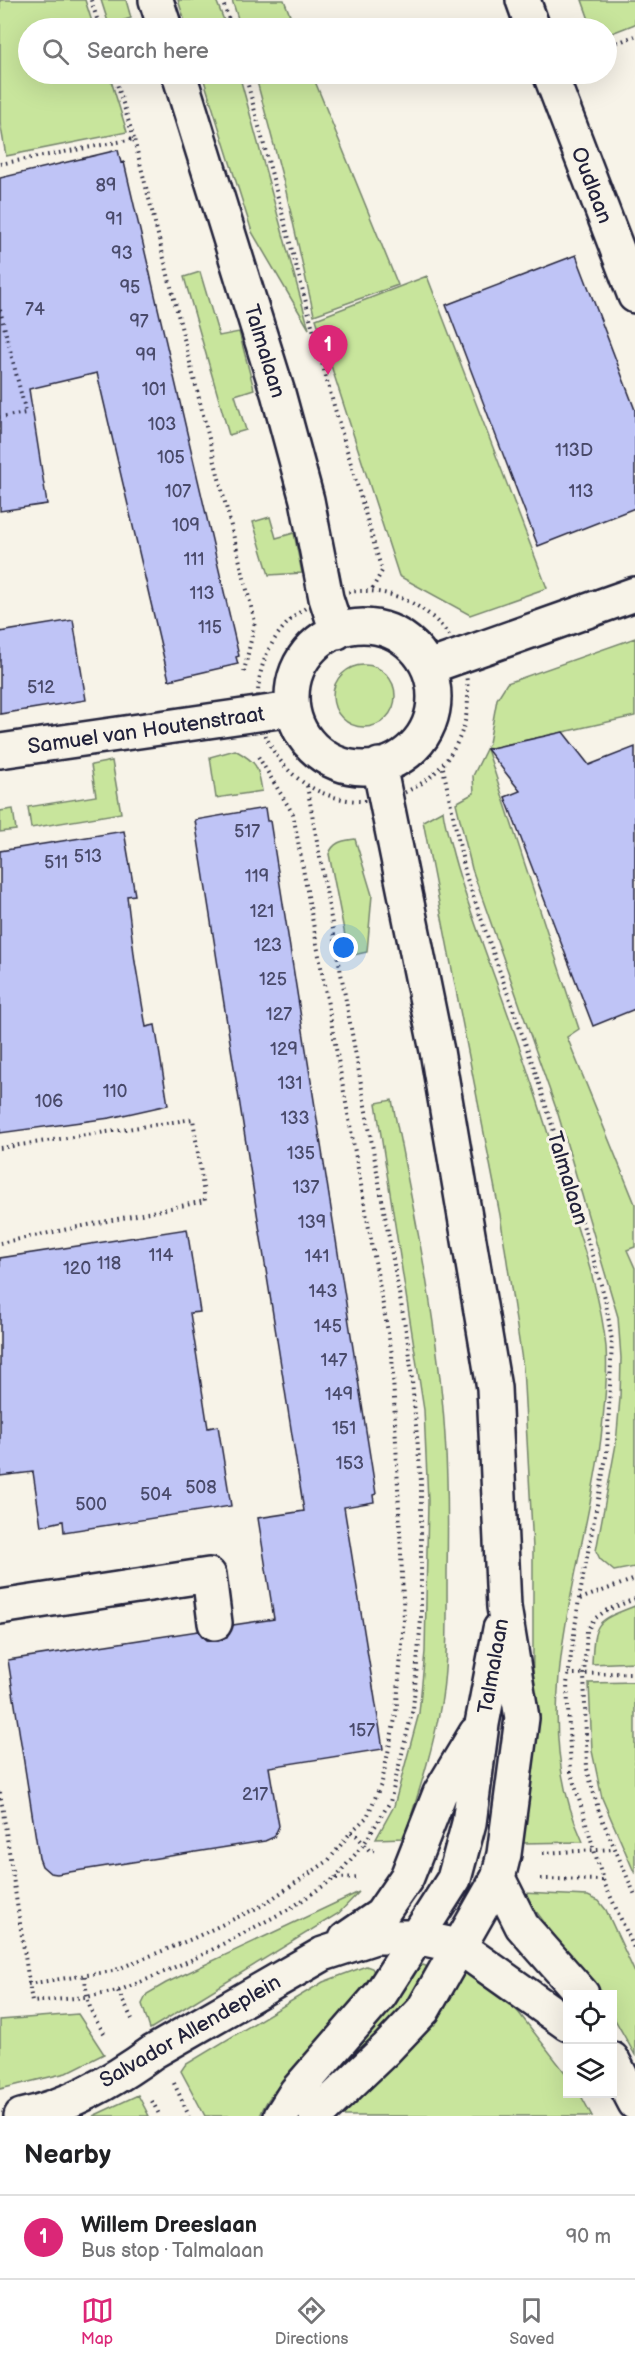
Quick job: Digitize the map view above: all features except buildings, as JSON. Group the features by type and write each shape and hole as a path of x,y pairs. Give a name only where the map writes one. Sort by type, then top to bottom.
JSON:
{"main road":[{"path":"156,0 162,18"},
{"path":"523,0 529,18"},
{"name":"Talmalaan","path":"182,84 278,393 306,500 326,597 337,632"},
{"name":"Oudlaan","path":"554,84 627,254 635,296"},
{"path":"429,667 635,594"},
{"path":"361,628 381,628 399,635 415,647 429,667 434,684 435,704 429,725 418,742 401,756 379,765 352,766 331,760 312,748 299,730 292,709 292,685 300,663 315,645 337,632 361,628"},
{"name":"Samuel van Houtenstraat","path":"0,751 292,709"},
{"name":"Talmalaan","path":"379,765 437,1051 494,1388 504,1607 522,1718 504,1854 498,1878"},
{"path":"0,1607 208,1575 215,1623"},
{"name":"Talmalaan","path":"482,1724 504,1607"},
{"path":"281,2116 296,2092 380,1995 454,1879 469,1823 482,1724"},
{"name":"Salvador Allendeplein","path":"21,2116 33,2114 89,2090 323,1954 381,1916 407,1877 440,1793 482,1724"},
{"path":"316,2116 355,2080 423,2010 498,1878"},
{"path":"498,1878 522,1926 578,1990"},
{"name":"Salvador Allendeplein","path":"323,1954 375,1937 416,1937 458,1946 563,2021"},
{"path":"617,2070 635,2103"}],"path":[{"path":"91,0 97,18"},
{"path":"222,0 228,18"},
{"path":"617,43 635,36"},
{"path":"28,1984 113,1971 261,1906 327,1861 367,1817 382,1782 396,1714 404,1620 393,1354 293,814 254,749 253,715 263,666 280,632 300,611 326,597 348,592 371,591 407,600 441,623 462,657 468,681 467,713 458,743 443,768 413,788 387,798 357,800 332,795 307,786 276,754 253,715 242,683 255,622 134,139 117,84"},
{"path":"248,84 328,385 382,571 371,591"},
{"path":"0,164 134,139"},
{"path":"0,309 26,413 0,417"},
{"name":"Talmalaan","path":"443,768 466,876 534,1068 607,1308 612,1341 607,1452 579,1599 567,1684 571,1772 603,1880 635,1950"},
{"path":"307,786 409,1348 421,1481 420,1619 413,1709 390,1803 364,1844 335,1878"},
{"path":"0,1148 193,1119 205,1201 0,1243"},
{"path":"579,1599 635,1579"},
{"path":"635,1599 608,1610 594,1619 587,1631 584,1674 586,1769 599,1812 635,1895"},
{"path":"568,1674 635,1673"},
{"path":"0,1792 32,2002"}],"green space":[{"path":"0,0 85,0 91,18 18,18 18,84 112,84 127,132 6,156 0,122"},
{"path":"101,0 126,0 131,18 107,18"},
{"path":"178,0 216,0 223,18 184,18"},
{"path":"232,0 284,0 291,18 238,18"},
{"path":"582,0 635,0 635,24 617,31 617,18 588,18"},
{"path":"205,84 242,84 309,329 252,232"},
{"path":"258,84 316,84 398,285 314,315 285,187"},
{"path":"200,272 219,336 239,332 254,389 235,395 246,430 229,435 184,277"},
{"path":"427,276 547,588 470,615 399,576 316,319"},
{"path":"270,517 276,538 294,533 302,573 269,575 253,522"},
{"path":"635,638 635,716 487,749 579,1029 567,1037 635,1204 635,1247 627,1250 635,1268 635,1567 614,1571 600,1559 596,1551 616,1444 621,1358 618,1317 558,1114 472,869 456,803 474,793 473,776 489,743 497,699 507,683"},
{"path":"358,665 370,665 386,674 393,684 395,696 393,708 386,718 370,727 358,727 347,722 338,713 333,702 333,690 338,679 347,670"},
{"path":"235,750 256,766 262,791 216,798 210,757"},
{"path":"112,761 121,813 31,828 28,807 96,796 91,765"},
{"path":"13,809 16,830 0,832 0,811"},
{"path":"443,810 465,894 533,1087 586,1255 604,1328 606,1370 601,1438 563,1641 558,1692 558,1743 566,1793 583,1842 522,1843 532,1721 533,1646 533,1548 523,1367 500,1215 423,821"},
{"path":"355,839 372,895 367,952 349,956 329,854 336,844"},
{"path":"392,1100 424,1267 442,1394 448,1520 447,1635 439,1716 426,1769 404,1838 376,1839 394,1806 419,1713 425,1652 428,1501 424,1410 376,1103"},
{"path":"635,1606 635,1662 592,1664 594,1639 600,1624 612,1615"},
{"path":"635,1682 635,1874 602,1798 592,1751 589,1683"},
{"path":"359,1892 339,1913 150,2029 142,2004 147,1994"},
{"path":"522,1893 588,1896 599,1901 606,1910 635,1973 635,2055 617,2023 617,1990 596,1990"},
{"path":"423,1965 431,1968 433,1976 302,2116 308,2090 390,2009 418,1967"},
{"path":"366,1966 372,1968 375,1974 348,2017 336,2033 272,2094 260,2116 205,2116 181,2071 185,2065 323,1982"},
{"path":"462,1972 503,1996 519,2013 563,2070 563,2098 582,2098 592,2116 336,2116"},
{"path":"78,2014 104,2054 66,2073 0,2089 0,2020"},
{"path":"138,2095 149,2116 93,2116"}],"place":[{"name":"Willem Dreeslaan","path":"328,375"}]}
